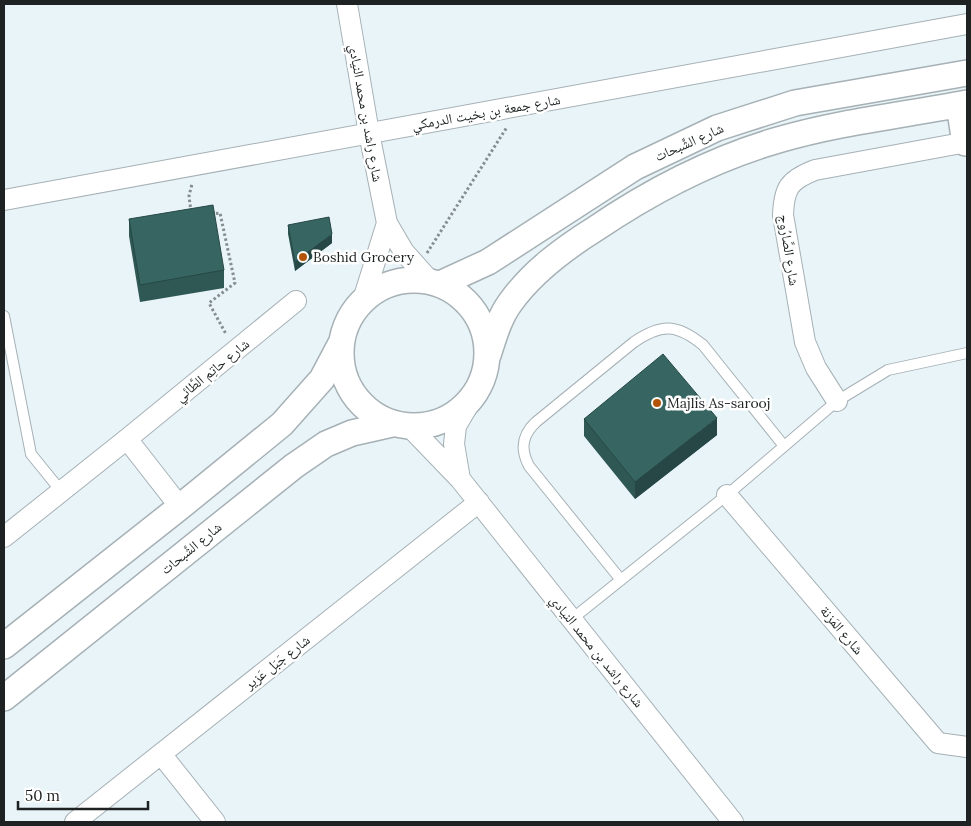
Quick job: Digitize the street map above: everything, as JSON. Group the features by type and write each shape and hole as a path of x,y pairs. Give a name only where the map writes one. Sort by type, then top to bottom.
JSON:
{"street":[{"name":"شارع راشد بن محمد النيادي","path":"347,4 369,133 388,222 404,252 429,278"},
{"name":"شارع جمعة بن بخيت الدرمكي","path":"4,200 967,24"},
{"name":"شارع الشَّبحات","path":"429,278 488,262 635,167 718,128 794,103 967,73"},
{"path":"340,345 342,371 352,394 369,412 401,425 427,426 444,421 460,412 472,399 484,378 488,355 499,323 509,304 544,266 567,247 616,214 666,186 729,157 778,140 840,126 963,104 966,142"},
{"name":"شارع الصَّارُوج","path":"836,401 816,368 805,342 782,215 786,190 792,182 815,170 966,142"},
{"name":"شارع راشد بن محمد النيادي","path":"363,300 388,222"},
{"path":"4,646 282,424 322,379 340,345 344,328 352,313 363,300 383,286 406,280 429,278 460,296 475,312 485,332 488,355"},
{"name":"شارع حاتِم الطَّائي","path":"4,537 296,301"},
{"name":"شارع راشد بن محمد النيادي","path":"460,479 454,444 456,426 472,399"},
{"name":"شارع راشد بن محمد النيادي","path":"401,425 460,479 734,822"},
{"name":"شارع الشَّبحات","path":"4,698 294,466 326,444 352,433 401,425"},
{"path":"127,439 180,507"},
{"name":"شارع المَزنة","path":"727,494 938,743 967,747"},
{"name":"شارع جَبَل عَزير","path":"75,822 479,502"},
{"path":"161,754 216,822"}],"lane":[{"path":"4,316 31,454 61,491"},
{"path":"621,580 529,466 524,457 524,438 529,429 559,403 650,331 670,328 688,333 703,345 784,446"},
{"path":"572,619 727,494 836,401 888,370 967,353"}],"path":[{"path":"429,278 521,105"},
{"path":"191,216 189,196 197,164"},
{"path":"210,214 220,213 235,283 209,303 225,331 231,354"}],"building":[{"path":"213,205 224,270 140,285 129,219"},
{"name":"Boshid Grocery","path":"329,217 332,234 295,262 288,225"},
{"name":"Majlis As-sarooj","path":"663,354 717,418 635,482 584,419"}],"place":[{"name":"Boshid Grocery","path":"303,257"},
{"name":"Majlis As-sarooj","path":"657,403"}]}
